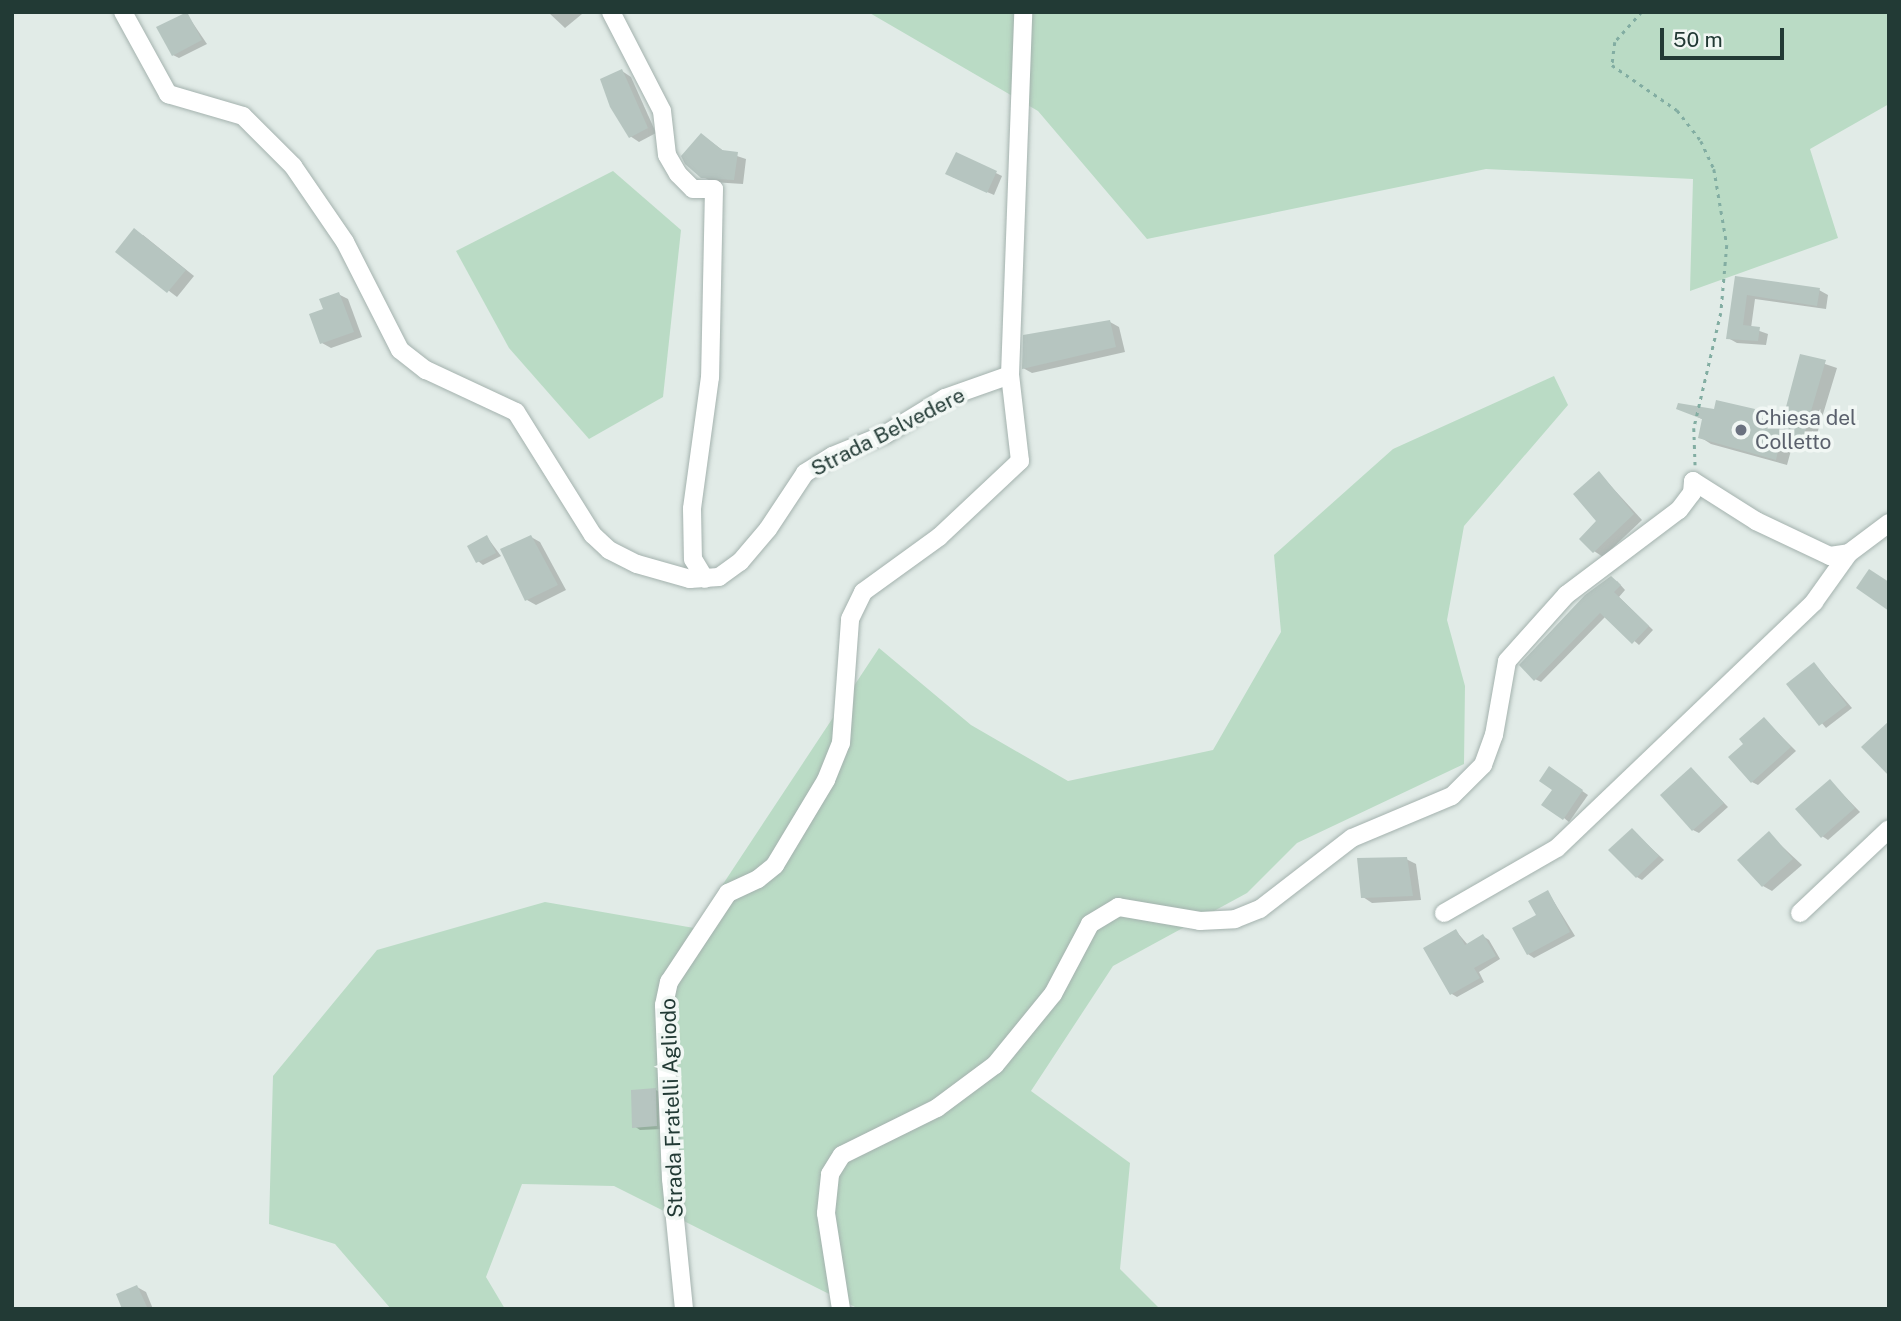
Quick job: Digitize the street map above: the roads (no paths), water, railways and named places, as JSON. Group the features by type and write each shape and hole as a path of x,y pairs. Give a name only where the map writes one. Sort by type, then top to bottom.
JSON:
{"street":[{"path":"123,12 168,94 243,116 293,166 345,242 400,350 426,370 516,412 581,520 609,551 675,576 705,579"},
{"path":"611,12 662,111 667,155 678,174 693,189 714,189 710,377 692,509 693,559 705,579"},
{"path":"1010,375 1023,12"},
{"name":"Strada Belvedere","path":"705,579 719,577 740,562 805,473 832,456 886,434 945,398 1010,375"},
{"name":"Strada Fratelli Agliodo","path":"684,1309 671,1179 664,1005 669,982 728,893 758,879 775,865 827,780 841,743 850,619 863,592 939,537 1020,461 1010,375"},
{"path":"841,1309 826,1213 830,1174 842,1155 937,1108 995,1065 1053,994 1081,936 1107,912 1118,907 1200,921 1235,919 1260,909 1352,838 1452,796 1483,765 1494,735 1507,661 1566,595 1670,518 1692,487 1810,549 1830,556 1849,553"},
{"path":"1444,914 1557,848 1814,602 1849,553 1889,523"},
{"path":"1800,913 1889,830"}],"place":[{"name":"Chiesa del Colletto","path":"1741,430"}]}
